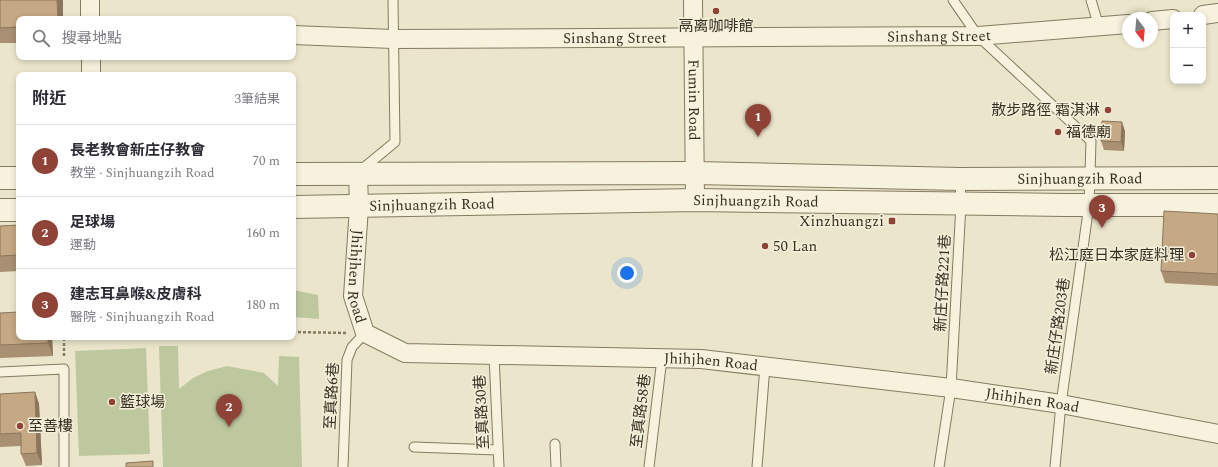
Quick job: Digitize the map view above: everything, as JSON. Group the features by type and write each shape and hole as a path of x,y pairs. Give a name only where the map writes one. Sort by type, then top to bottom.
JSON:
{"street":[{"path":"90,0 90,16"},
{"name":"Fumin Road","path":"693,0 696,173 695,200"},
{"path":"1206,15 1218,13"},
{"path":"1158,20 1170,19"},
{"name":"Sinshang Street","path":"296,35 393,39 978,36 1122,25"},
{"path":"91,60 91,72"},
{"name":"Jhihjhen Road","path":"358,173 359,207 353,296 365,333 405,353 701,359 951,388 1061,404 1218,434"},
{"name":"Sinjhuangzih Road","path":"296,174 696,173 960,179 1218,178"},
{"path":"0,178 16,178"},
{"name":"Sinjhuangzih Road","path":"296,207 695,200 961,204 1218,205"},
{"path":"0,210 16,210"}],"lane":[{"path":"358,173 395,142 393,0"},
{"name":"新庄仔路203巷","path":"953,0 978,36 1091,141 1089,205 1061,404 1055,467"},
{"path":"1091,0 1099,27"},
{"name":"新庄仔路221巷","path":"939,467 951,388 961,204 960,179"},
{"name":"至真路6巷","path":"343,467 347,360 352,347 365,333"},
{"name":"至真路30巷","path":"494,355 497,450 500,467"},
{"name":"至真路58巷","path":"649,467 662,358"},
{"path":"757,467 764,366"},
{"path":"0,372 64,369 64,467"},
{"path":"554,444 556,467"},
{"path":"414,447 497,450"}],"path":[{"path":"296,332 365,333"},
{"path":"64,340 64,369"}],"green space":[{"path":"296,291 318,295 319,319 296,317"},
{"path":"159,346 178,346 179,389 193,378 208,371 227,366 264,373 278,386 279,356 299,357 302,467 163,467"},
{"name":"籃球場","path":"146,348 150,454 79,456 75,351"}],"building":[{"path":"0,0 57,0 58,16 16,16 16,27 0,28"},
{"path":"1102,121 1122,122 1121,142 1101,141"},
{"name":"松江庭日本家庭料理","path":"1164,211 1218,214 1218,274 1161,271"},
{"path":"16,225 16,255 0,256 0,226"},
{"path":"16,312 16,340 48,340 48,343 0,345 0,313"},
{"name":"至善樓","path":"35,392 37,453 21,454 21,433 0,434 0,394"},
{"path":"153,461 153,467 126,467 126,463"}],"place":[{"name":"鬲离咖啡館","path":"716,11"},
{"name":"散步路徑 霜淇淋","path":"1108,110"},
{"name":"福德廟","path":"1058,132"},
{"name":"長老教會新庄仔教會","path":"758,137"},
{"name":"Xinzhuangzi","path":"892,221"},
{"name":"建志耳鼻喉&皮膚科","path":"1102,228"},
{"name":"50 Lan","path":"765,246"},
{"name":"松江庭日本家庭料理","path":"1192,255"},
{"name":"籃球場","path":"112,402"},
{"name":"至善樓","path":"20,426"},
{"name":"足球場","path":"229,427"}]}
